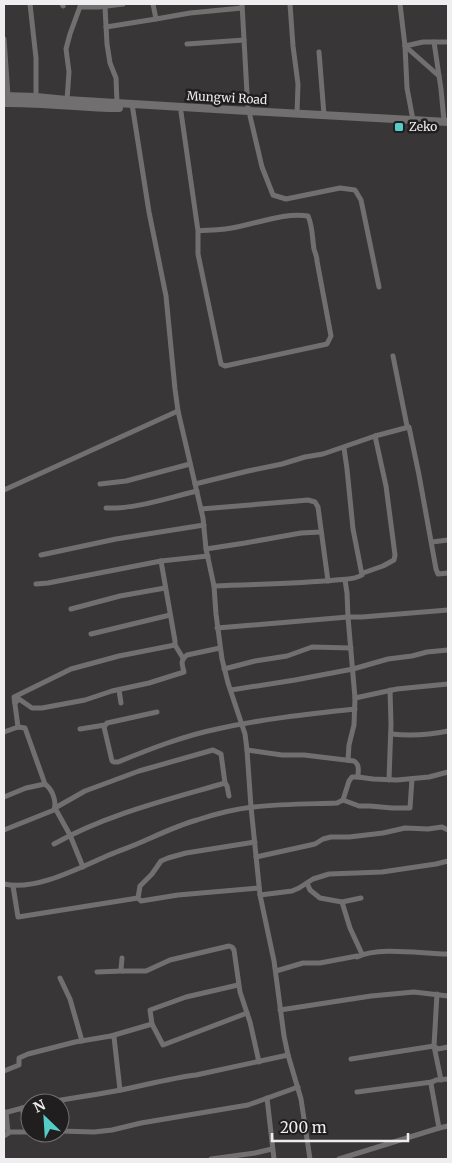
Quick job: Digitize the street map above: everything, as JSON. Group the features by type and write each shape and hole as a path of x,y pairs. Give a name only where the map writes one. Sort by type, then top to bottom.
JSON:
{"main road":[{"name":"Mungwi Road","path":"5,98 36,97 117,103 181,112 447,122"},
{"name":"Mungwi Road","path":"5,98 96,108 132,106 249,114 297,113 447,122"}],"street":[{"path":"30,4 36,58 36,97"},
{"path":"68,100 69,72 66,49 80,5 105,7 123,4"},
{"path":"153,4 156,19"},
{"path":"290,4 298,84 297,113"},
{"path":"400,4 407,88 413,120"},
{"path":"106,27 242,6 249,114 262,167 273,195 286,199 340,188 355,190 361,200 379,287"},
{"path":"105,7 110,63 116,78 117,103"},
{"path":"4,39 5,98"},
{"path":"186,44 244,40"},
{"path":"405,46 423,42 448,42"},
{"path":"434,42 447,122"},
{"path":"405,46 439,76"},
{"path":"319,52 324,115"},
{"path":"132,106 149,212 166,296 178,411 201,509 206,548 214,586 220,648 224,669 242,724 247,750 260,895 276,971 280,1010 288,1055 298,1087 310,1159"},
{"path":"181,112 198,231 198,254 222,364 225,366 327,344 330,336 317,256 308,216 299,215 267,220 236,228 198,231"},
{"path":"393,356 407,426 410,428 438,574 448,573"},
{"path":"4,490 178,411"},
{"path":"195,484 344,448 407,426"},
{"path":"214,586 345,580 359,577 362,573 394,560 395,554 386,486 375,436"},
{"path":"344,448 353,529 362,573"},
{"path":"100,484 126,481 190,464"},
{"path":"106,508 129,507 196,491"},
{"path":"201,509 267,503 313,501 317,503 328,581"},
{"path":"41,555 116,539 204,525"},
{"path":"206,548 245,544 301,533 321,532"},
{"path":"432,542 448,540"},
{"path":"36,584 161,561 208,556"},
{"path":"161,561 175,645 183,658"},
{"path":"345,580 355,698 353,732 349,745 348,760"},
{"path":"71,609 120,596 165,588"},
{"path":"218,628 448,610"},
{"path":"91,634 170,615"},
{"path":"18,727 14,697 71,669 120,656 175,645"},
{"path":"224,669 255,661 287,656 312,647 351,648"},
{"path":"14,703 20,699 32,708 42,708 85,700 149,683 184,672 181,663 187,655 220,648"},
{"path":"231,690 353,669 432,651 448,650"},
{"path":"355,698 390,690 448,684"},
{"path":"119,690 121,703"},
{"path":"389,780 390,690"},
{"path":"105,725 112,761 114,762 188,736 215,729 354,709"},
{"path":"80,729 157,712"},
{"path":"4,732 18,727 25,728 45,784 52,794 55,808 70,835 83,867"},
{"path":"391,734 429,734 448,731"},
{"path":"4,830 47,814 85,791 139,772 213,750 221,754 229,796"},
{"path":"247,750 282,755 304,755 348,760 357,763 358,777"},
{"path":"4,884 21,886 59,876 198,819 251,807 337,803 343,800 352,777 389,780 412,779 448,772"},
{"path":"343,800 359,806 410,808 412,779"},
{"path":"54,844 70,835 124,813 225,783"},
{"path":"4,797 26,788 45,784"},
{"path":"256,857 315,844 323,839 383,833 405,828 428,829 442,826 448,830"},
{"path":"138,898 140,886 161,861 186,853 255,842"},
{"path":"260,895 292,891 306,882 328,874 382,872 448,861"},
{"path":"306,882 310,890 320,898 342,902 361,898"},
{"path":"13,886 18,917 138,898 141,901 178,895 259,888"},
{"path":"342,902 359,956"},
{"path":"97,972 146,971 170,960 229,946 232,947 234,950 238,985 259,1062"},
{"path":"276,971 303,963 320,963 390,951 448,954"},
{"path":"122,958 122,972"},
{"path":"60,978 70,999 82,1041"},
{"path":"238,985 186,996 150,1010 152,1024 163,1045 247,1013"},
{"path":"280,1010 371,996 414,992 448,996"},
{"path":"437,994 434,1046 441,1080"},
{"path":"4,1070 19,1064 19,1058 28,1054 111,1036 152,1024"},
{"path":"111,1036 114,1037 120,1090"},
{"path":"350,1059 434,1046 438,1049 448,1047"},
{"path":"70,1099 173,1080 185,1076 196,1076 288,1055"},
{"path":"357,1092 448,1079"},
{"path":"432,1082 439,1128"},
{"path":"70,1131 112,1130 141,1123 248,1105 298,1087"},
{"path":"267,1098 274,1159"},
{"path":"20,1109 5,1113 6,1134 20,1133"},
{"path":"339,1159 448,1126"},
{"path":"211,1159 272,1149"}],"place":[{"name":"Zeko","path":"399,127"}]}
